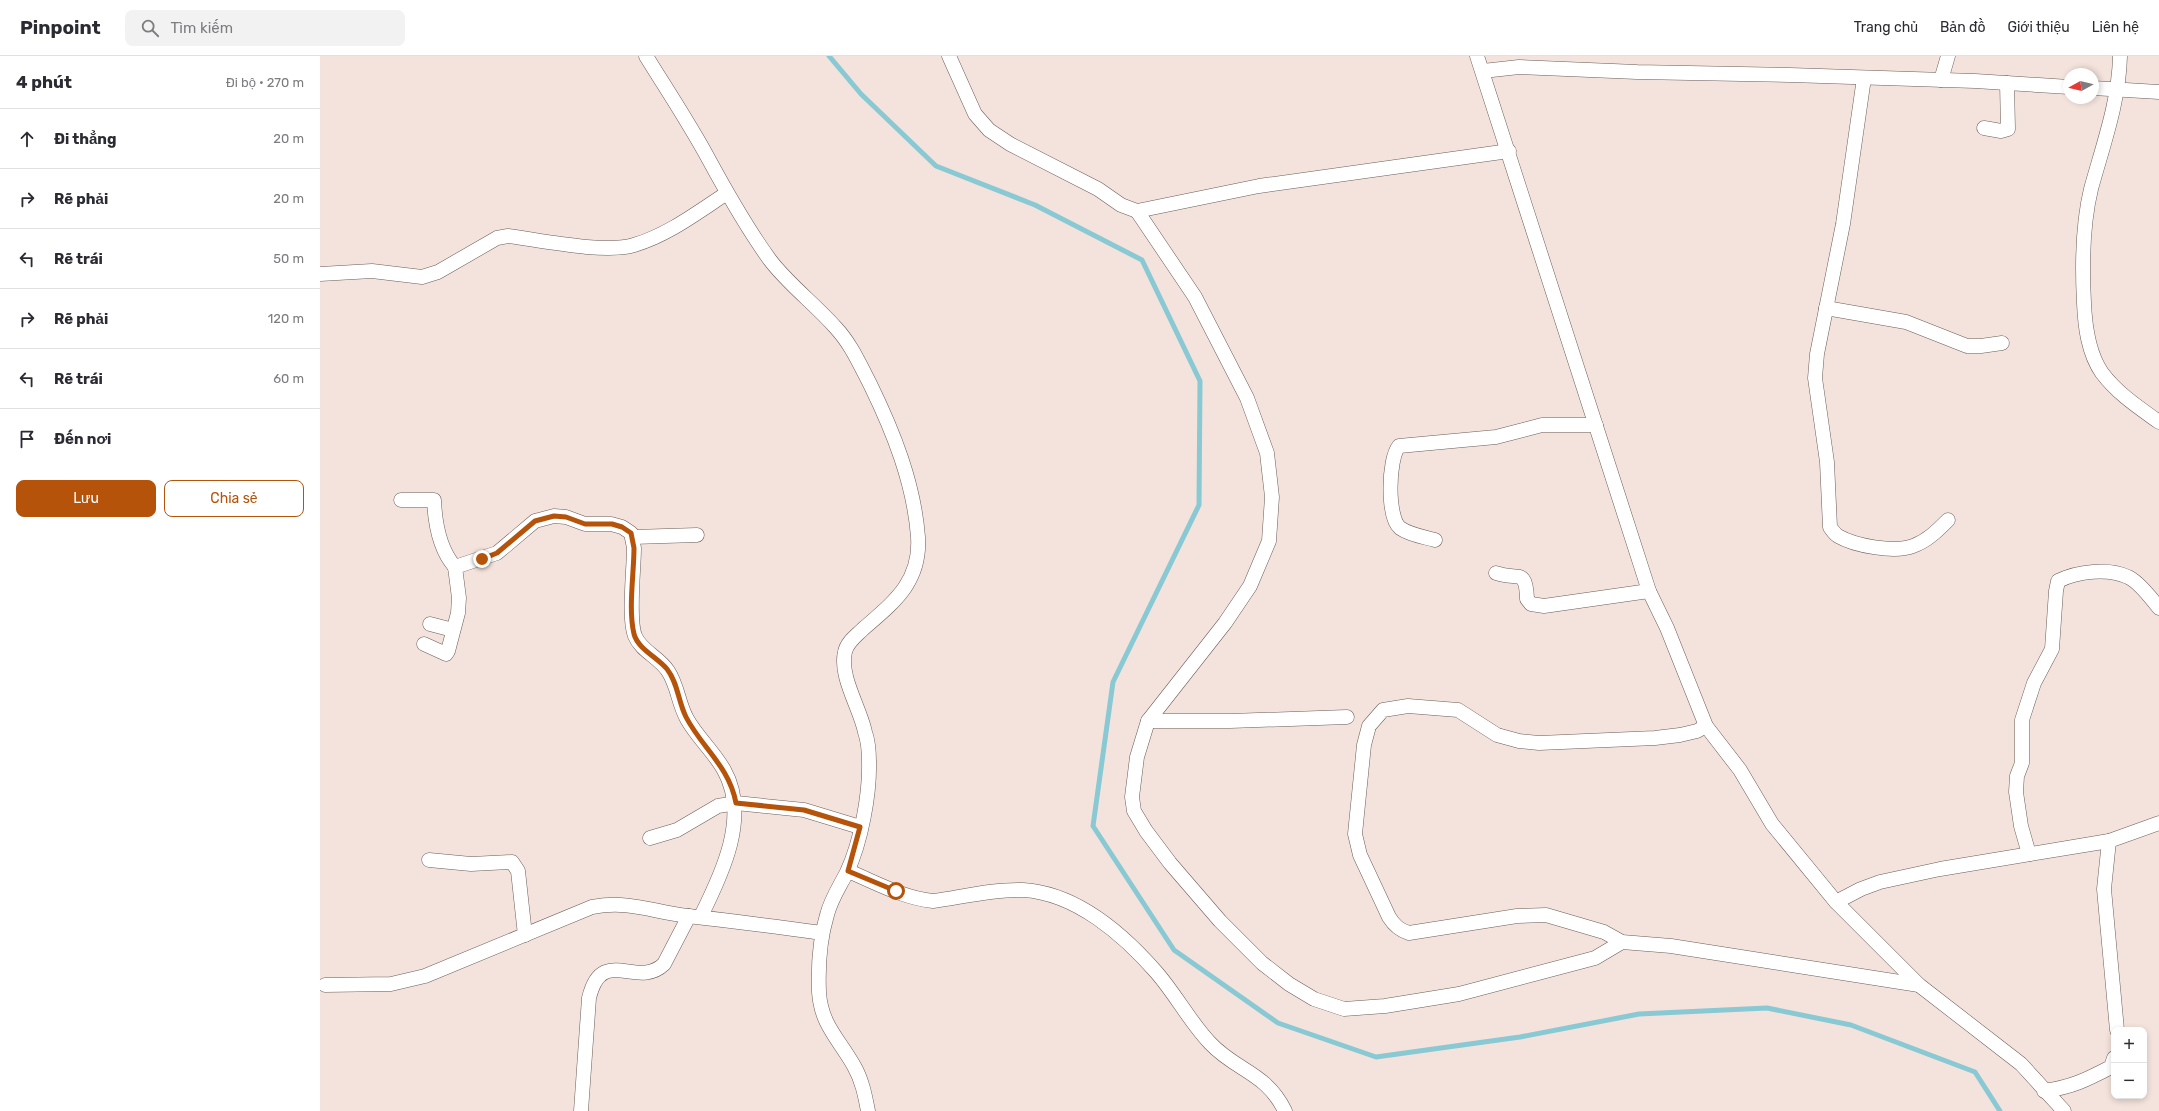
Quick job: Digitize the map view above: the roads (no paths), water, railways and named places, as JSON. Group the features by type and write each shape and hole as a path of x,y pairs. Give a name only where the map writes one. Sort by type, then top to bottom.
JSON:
{"street":[{"path":"646,56 682,112 727,193 771,261 836,328 854,354 888,422 904,468 914,511 918,555 909,582 895,602 853,638 847,645 844,654 845,674 865,732 868,746 868,780 860,827 848,871 830,904 822,933 819,977 821,1009 827,1026 858,1073 868,1111"},
{"path":"950,56 975,114 989,130 1010,144 1098,189 1120,205 1137,211 1259,186 1509,151"},
{"path":"1478,56 1649,590 1667,628 1706,726 1740,770 1772,824 1836,902 1920,985 2021,1064 2044,1091 2064,1111"},
{"path":"1941,80 1948,56"},
{"path":"2120,56 2110,126 2091,189 2084,229 2082,280 2086,330 2102,372 2136,408 2159,422"},
{"path":"1482,71 1519,67 1941,80 2063,87"},
{"path":"1864,78 1843,224 1817,354 1815,378 1827,462 1830,527 1837,536 1857,544 1898,549 1913,546 1932,536 1948,520"},
{"path":"1984,128 2001,131 2008,129 2007,83"},
{"path":"2099,88 2159,92"},
{"path":"320,274 372,271 422,277 438,272 497,238 508,236 607,248 634,245 664,232 727,193"},
{"path":"1137,211 1195,297 1247,398 1266,453 1272,497 1269,541 1250,586 1225,623 1148,721 1137,756 1133,779 1132,797 1134,811 1140,822 1175,869 1250,952 1290,984 1314,999 1344,1009 1385,1006 1459,994 1595,958 1622,942"},
{"path":"1826,308 1906,322 1967,346 2002,343"},
{"path":"1435,540 1407,532 1394,521 1392,512 1392,464 1394,452 1399,446 1496,437 1542,425 1596,425"},
{"path":"401,500 434,500 440,540 449,560 455,567 459,598 458,613 446,654 424,644"},
{"path":"455,567 497,553 528,525 547,517 566,517 585,524 616,525 627,529 633,537 634,635 641,646 667,670 675,683 686,718 724,770 736,803 730,841 724,865 695,916 664,964 659,969 643,973 612,969 598,977 592,988 589,998 581,1111"},
{"path":"633,537 697,535"},
{"path":"1496,573 1523,578 1526,581 1527,599 1537,606 1555,605 1649,590"},
{"path":"2029,854 2021,826 2016,792 2017,776 2022,763 2022,720 2034,683 2052,649 2054,605 2058,581 2083,573 2108,573 2129,577 2159,608"},
{"path":"430,624 453,630"},
{"path":"1706,726 1686,734 1656,738 1528,743 1497,735 1458,710 1408,706 1383,710 1370,726 1360,772 1356,843 1370,878 1395,926 1402,931 1409,933 1516,916 1546,915 1604,932 1622,942 1671,946 1920,985"},
{"path":"1148,721 1230,721 1347,717"},
{"path":"650,838 677,830 718,806 736,803 804,810 860,827"},
{"path":"1836,902 1861,889 1880,882 1940,869 2109,841 2159,823"},
{"path":"2109,841 2104,889 2117,1027"},
{"path":"429,860 471,864 512,862 518,871 525,935"},
{"path":"848,871 896,891 923,900 933,901 1022,890 1051,896 1081,909 1096,918 1131,946 1157,973 1211,1044 1268,1085 1285,1111"},
{"path":"326,985 392,984 407,981 469,959 592,908 604,905 634,905 695,916 822,933"},
{"path":"2044,1091 2067,1088 2111,1067 2112,1063"}],"waterway":[{"path":"829,56 861,94 936,166 1035,205 1142,260 1200,381 1199,505 1113,682 1093,826 1174,950 1278,1023 1376,1057 1520,1037 1639,1014 1767,1008 1851,1025 1975,1072 2000,1111"}]}
